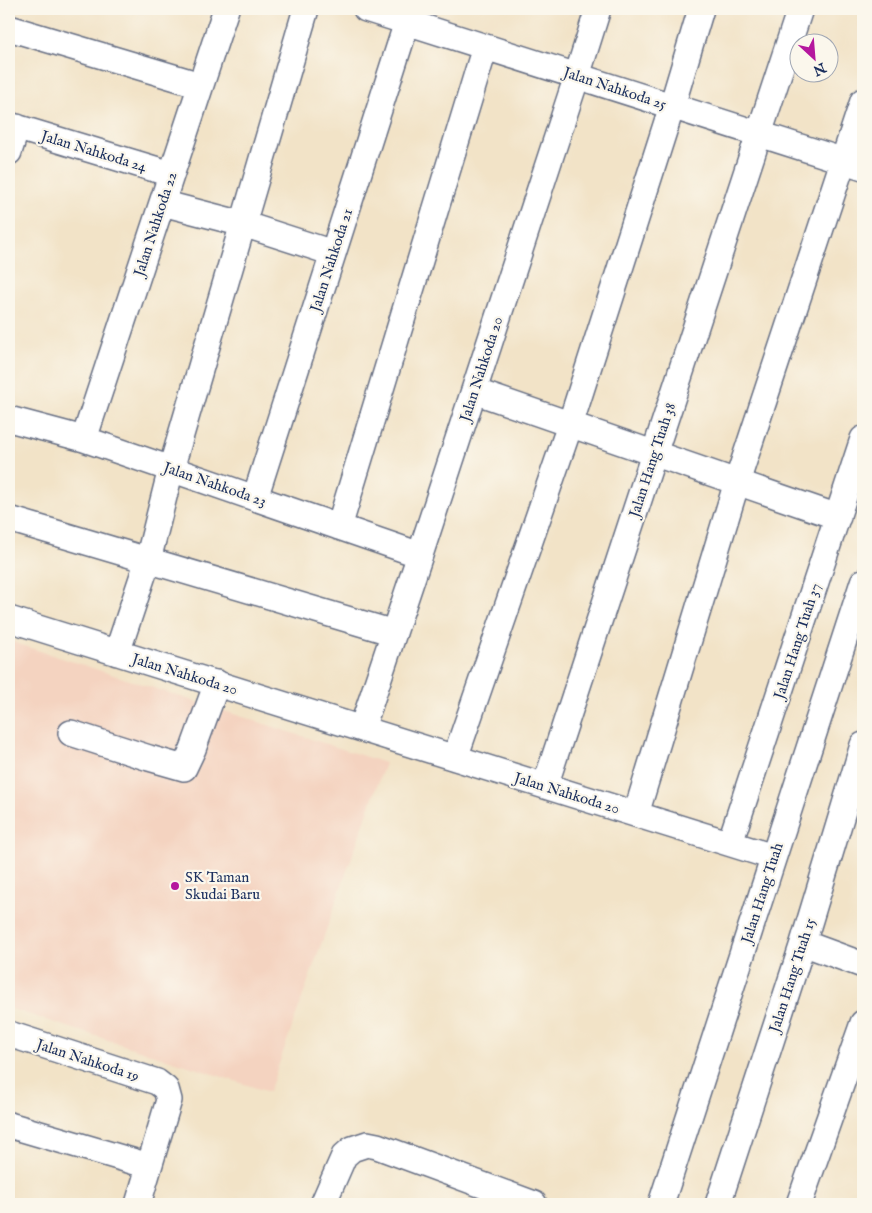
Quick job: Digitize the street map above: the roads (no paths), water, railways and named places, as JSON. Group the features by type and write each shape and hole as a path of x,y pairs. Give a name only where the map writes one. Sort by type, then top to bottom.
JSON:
{"street":[{"name":"Jalan Nahkoda 22","path":"84,440 226,9"},
{"path":"117,652 148,560 171,469 306,9"},
{"name":"Jalan Nahkoda 25","path":"366,9 854,164"},
{"name":"Jalan Nahkoda 20","path":"362,728 598,9"},
{"path":"455,758 570,425 701,9"},
{"name":"Jalan Hang Tuah 38","path":"545,786 800,9"},
{"name":"Jalan Nahkoda 21","path":"255,498 407,22"},
{"path":"9,28 200,85"},
{"path":"340,527 486,47"},
{"path":"636,814 737,482 854,164 863,102"},
{"name":"Jalan Nahkoda 24","path":"9,152 13,126 171,174"},
{"path":"162,203 243,224 333,253"},
{"path":"474,391 838,517"},
{"name":"Jalan Nahkoda 23","path":"9,419 84,440 420,555"},
{"name":"Jalan Hang Tuah 37","path":"730,843 863,439"},
{"path":"9,519 394,633"},
{"name":"Jalan Hang Tuah","path":"661,1204 773,857 853,650 863,582"},
{"name":"Jalan Nahkoda 20","path":"9,619 773,857"},
{"path":"71,733 184,768 217,684"},
{"name":"Jalan Hang Tuah 15","path":"718,1204 803,943 863,745"},
{"path":"803,943 863,965"},
{"path":"799,1204 863,1023"},
{"name":"Jalan Nahkoda 19","path":"9,1034 156,1082 166,1090 169,1100 149,1166"},
{"path":"9,1124 149,1166 138,1204"},
{"path":"323,1204 344,1156 352,1149 366,1144 377,1146 534,1204"}],"place":[{"name":"SK Taman Skudai Baru","path":"175,886"}]}
